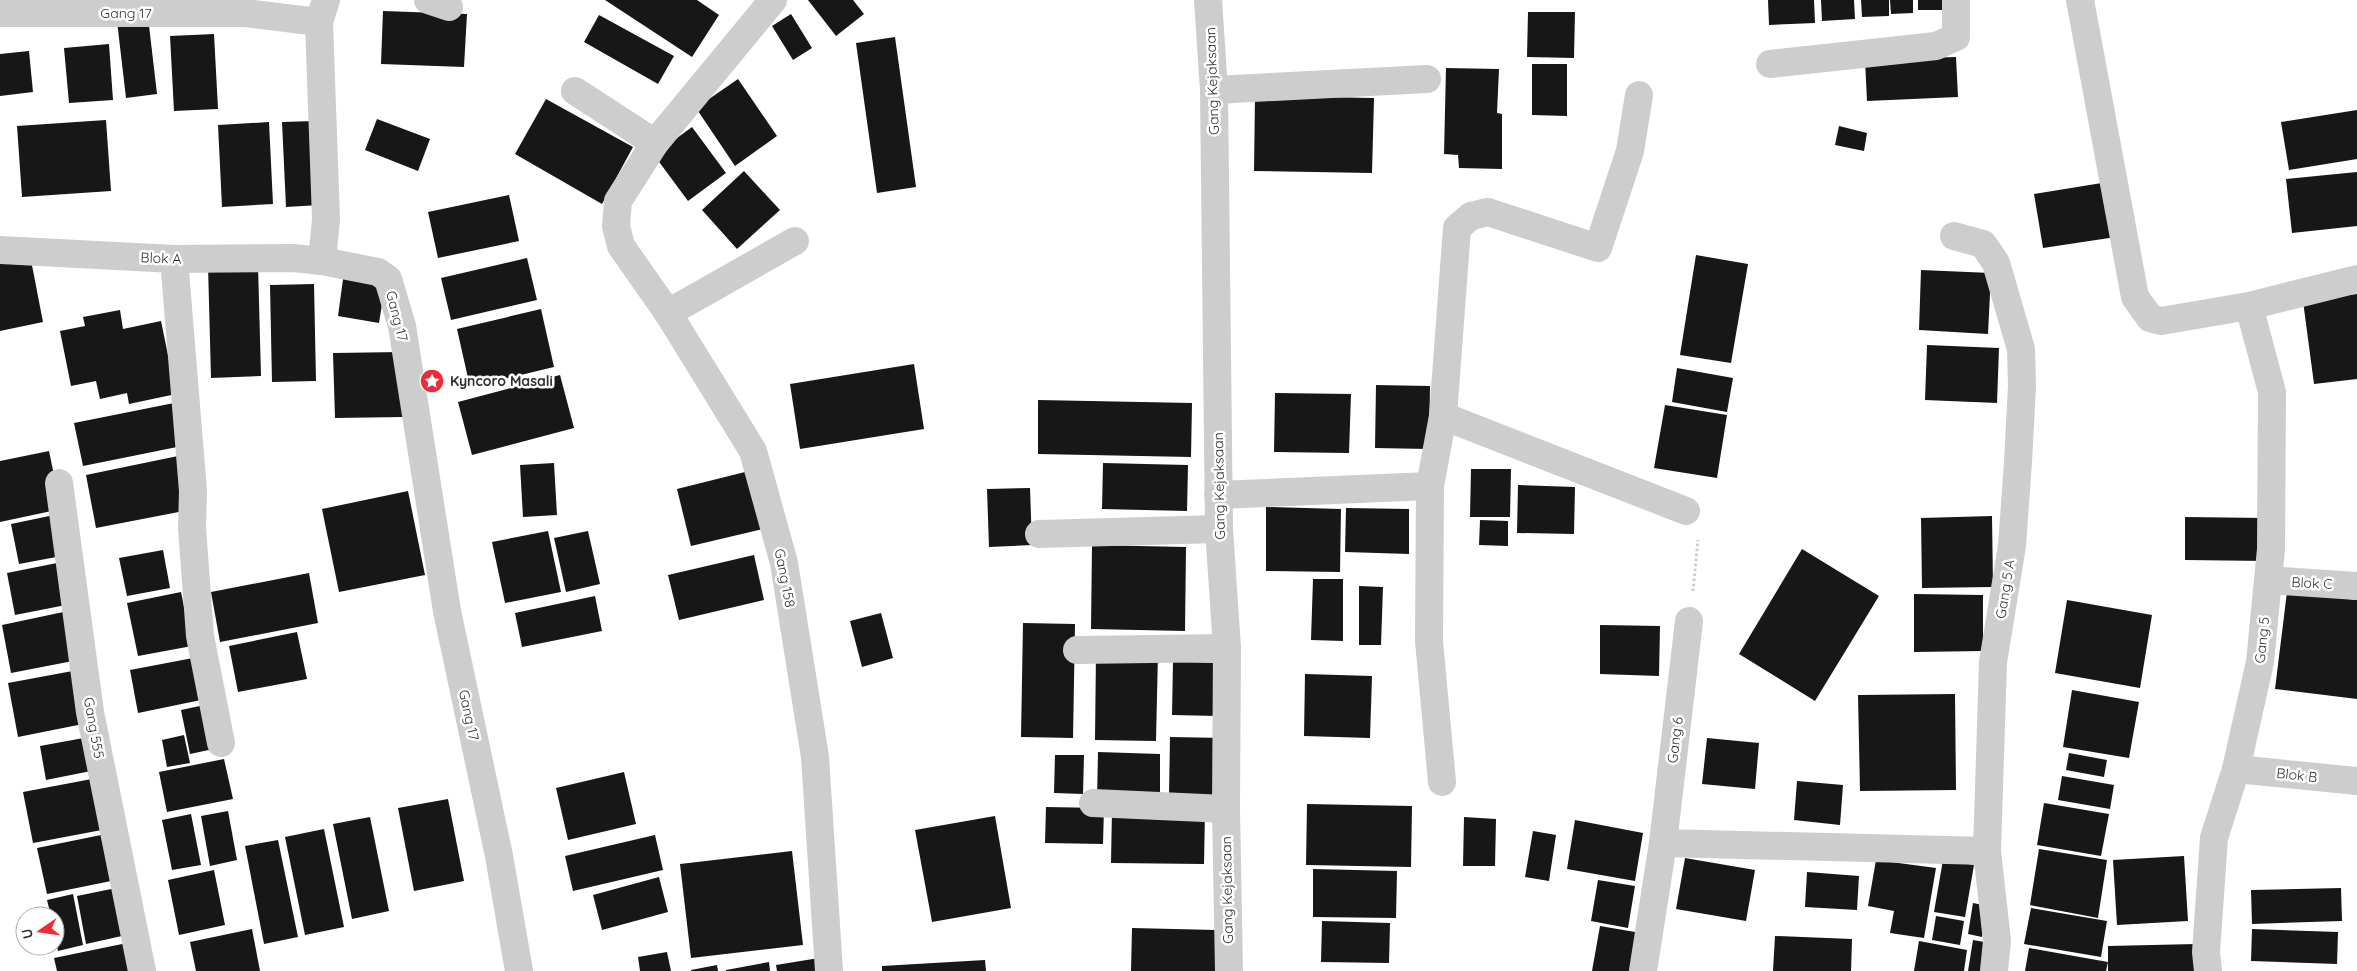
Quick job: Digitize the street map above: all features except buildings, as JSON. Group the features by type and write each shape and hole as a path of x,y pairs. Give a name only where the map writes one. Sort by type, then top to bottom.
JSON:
{"street":[{"path":"575,91 655,143 773,0"},
{"name":"Gang Kejaksaan","path":"1208,0 1214,90 1219,530 1227,648 1226,809 1229,971"},
{"path":"1770,64 1936,46 1956,37 1956,0"},
{"path":"2080,0 2135,297 2150,318 2161,321 2250,306 2357,280"},
{"name":"Gang 17","path":"0,13 245,13 322,11 326,219 322,261 378,272 388,279 402,326 447,611 498,856 519,971"},
{"path":"1214,90 1427,79"},
{"path":"1442,782 1429,641 1430,486 1443,416 1457,228 1471,216 1488,212 1598,248 1630,151 1639,95"},
{"name":"Gang 158","path":"655,143 618,201 616,226 621,246 668,313 752,451 784,562 815,757 829,971"},
{"name":"Gang 5 A","path":"1954,236 1982,244 1996,262 2021,349 2019,443 2012,546 1993,662 1987,851 1997,941 1994,971"},
{"path":"668,313 795,241"},
{"name":"Blok A","path":"0,250 174,259 293,258 322,261"},
{"path":"174,259 193,491 192,528 200,636 222,743"},
{"name":"Gang 5","path":"2208,971 2206,952 2214,838 2236,768 2260,662 2271,549 2272,392 2250,306"},
{"path":"1443,416 1686,511"},
{"name":"Gang 555","path":"59,483 90,712 142,971"},
{"path":"1218,495 1430,486"},
{"path":"1039,534 1219,530"},
{"name":"Blok C","path":"2268,580 2357,586"},
{"name":"Gang 6","path":"1643,971 1663,842 1689,621"},
{"path":"1077,650 1227,648"},
{"name":"Blok B","path":"2236,768 2357,781"},
{"path":"1093,803 1226,809"},
{"path":"1663,842 1987,851"}],"path":[{"path":"1686,511 1698,534 1698,552 1689,621"}],"place":[{"name":"Kyncoro Masali","path":"432,381"}]}
